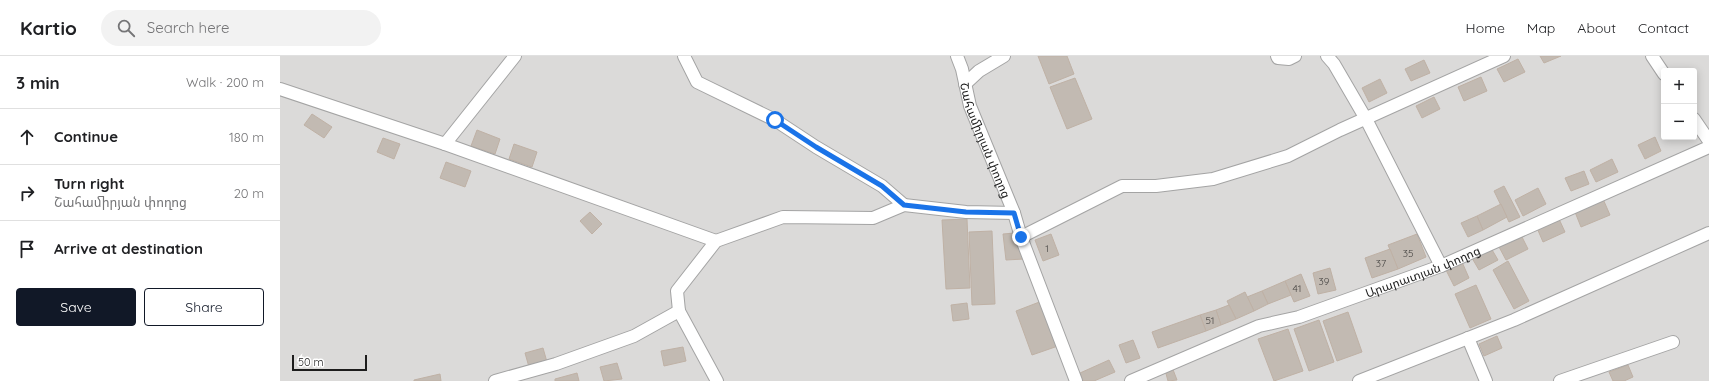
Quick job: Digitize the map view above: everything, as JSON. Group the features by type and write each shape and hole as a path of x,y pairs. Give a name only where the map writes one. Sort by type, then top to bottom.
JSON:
{"street":[{"path":"445,144 515,56"},
{"path":"684,56 697,82 775,120 816,147 882,186 904,205"},
{"name":"Շահամիրյան փողոց","path":"957,56 970,106 1014,213 1021,237 1076,381"},
{"path":"965,84 979,71 1004,56"},
{"path":"1277,56 1278,58 1289,59 1295,56"},
{"path":"1327,56 1334,64 1366,119 1441,266"},
{"path":"1021,237 1122,186 1156,186 1214,179 1288,156 1340,130 1504,56"},
{"path":"1652,56 1661,70"},
{"path":"280,89 445,144 716,241"},
{"path":"1697,123 1709,141"},
{"name":"Արարատյան փողոց","path":"1131,381 1260,326 1299,317 1441,266 1709,147"},
{"path":"717,381 679,311 678,291 716,241 783,217 874,218 904,205 966,212 1014,213"},
{"path":"1359,381 1514,320 1709,232"},
{"path":"495,381 556,364 634,336 679,311"},
{"path":"1468,338 1486,381"},
{"path":"1560,381 1673,342"}],"shaded area":[{"path":"280,56 1709,56 1709,381 280,381"}],"building":[{"path":"1038,56 1067,56 1074,74 1049,84"},
{"path":"1540,56 1561,56 1544,63"},
{"path":"1518,59 1525,72 1504,82 1497,69"},
{"path":"1424,60 1430,73 1411,81 1405,69"},
{"path":"1481,77 1487,91 1464,101 1458,87"},
{"path":"1075,78 1092,119 1067,129 1050,87"},
{"path":"1380,79 1387,93 1369,102 1362,88"},
{"path":"1434,97 1440,109 1422,118 1416,106"},
{"path":"312,114 332,127 324,138 304,125"},
{"path":"477,130 500,139 495,154 471,146"},
{"path":"1655,137 1661,151 1645,159 1638,145"},
{"path":"383,138 400,144 394,159 377,152"},
{"path":"514,144 537,152 532,167 509,159"},
{"path":"1612,159 1618,172 1596,182 1590,170"},
{"path":"446,162 471,171 465,187 440,178"},
{"path":"1584,171 1589,184 1571,191 1565,178"},
{"path":"1504,186 1520,217 1509,222 1494,191"},
{"path":"1538,188 1546,204 1523,216 1515,200"},
{"path":"1603,199 1610,215 1581,227 1575,212"},
{"path":"1501,204 1507,217 1483,230 1477,216"},
{"path":"590,212 602,224 592,234 580,221"},
{"path":"1477,216 1483,230 1468,237 1461,223"},
{"path":"967,219 970,288 946,289 942,220"},
{"path":"1559,219 1565,232 1543,242 1537,228"},
{"path":"992,231 995,304 972,305 969,232"},
{"path":"1015,233 1024,259 1006,260 1003,234"},
{"path":"1520,233 1528,249 1506,260 1498,245"},
{"path":"1051,234 1059,255 1043,261 1035,240"},
{"path":"1417,234 1426,257 1398,269 1388,245"},
{"path":"1491,248 1498,260 1479,270 1472,258"},
{"path":"1390,249 1398,269 1372,278 1365,258"},
{"path":"1508,261 1529,301 1514,309 1493,270"},
{"path":"1462,262 1469,278 1454,286 1446,270"},
{"path":"1330,268 1336,290 1318,294 1313,273"},
{"path":"1301,274 1310,296 1294,302 1285,281"},
{"path":"1285,281 1291,295 1268,304 1262,291"},
{"path":"1476,285 1491,319 1470,328 1455,294"},
{"path":"1262,291 1268,304 1254,311 1247,297"},
{"path":"1245,292 1254,311 1236,319 1227,301"},
{"path":"1042,301 1058,346 1032,355 1016,311"},
{"path":"967,303 969,319 953,321 951,305"},
{"path":"1229,305 1236,319 1221,325 1216,310"},
{"path":"1216,310 1221,325 1206,331 1200,315"},
{"path":"1348,312 1362,352 1337,361 1323,321"},
{"path":"1200,315 1206,331 1158,348 1152,332"},
{"path":"1319,320 1334,362 1309,371 1294,329"},
{"path":"1288,329 1303,371 1274,381 1258,339"},
{"path":"1497,336 1502,348 1484,356 1479,344"},
{"path":"1133,340 1140,358 1126,363 1119,345"},
{"path":"683,347 686,361 664,366 661,351"},
{"path":"543,348 547,362 529,367 525,353"},
{"path":"1109,360 1115,372 1094,381 1083,381 1080,373"},
{"path":"617,363 622,379 604,381 600,367"},
{"path":"1628,365 1633,377 1624,381 1613,381 1609,372"},
{"path":"1172,367 1177,380 1168,381 1165,370"},
{"path":"577,373 579,381 555,381 555,379"},
{"path":"440,374 441,381 414,381 414,380"}],"route":[{"path":"775,120 816,147 882,186 904,205 966,212 1014,213 1021,237"}]}
